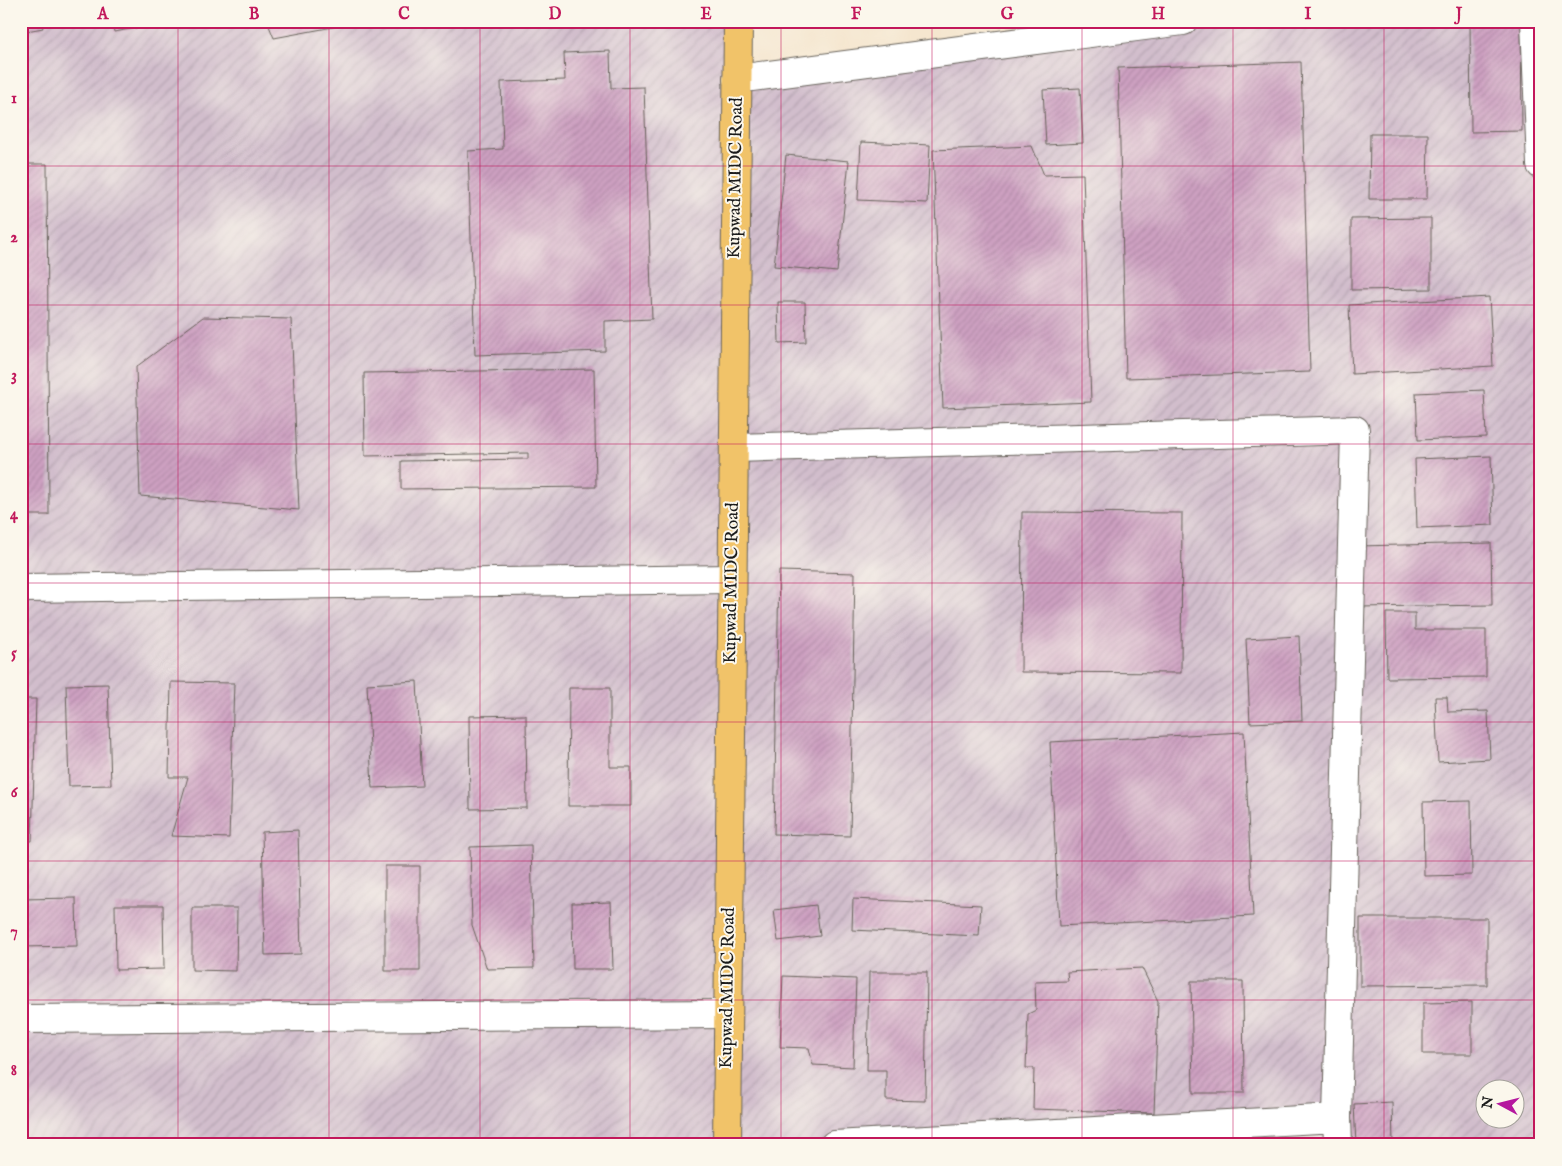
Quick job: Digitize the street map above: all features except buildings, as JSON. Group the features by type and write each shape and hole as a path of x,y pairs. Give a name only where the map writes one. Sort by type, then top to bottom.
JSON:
{"main road":[{"name":"Kupwad MIDC Road","path":"727,1145 738,21"}],"street":[{"path":"737,78 1183,21"},
{"path":"1535,21 1541,165"},
{"path":"734,448 1355,430 1337,1118 1338,1145"},
{"path":"21,588 732,579"},
{"path":"21,1019 728,1014"},
{"path":"834,1145 1337,1118"}],"shaded area":[{"path":"21,21 733,21 737,78 1107,31 1241,21 1541,21 1541,1145 21,1145"}]}
